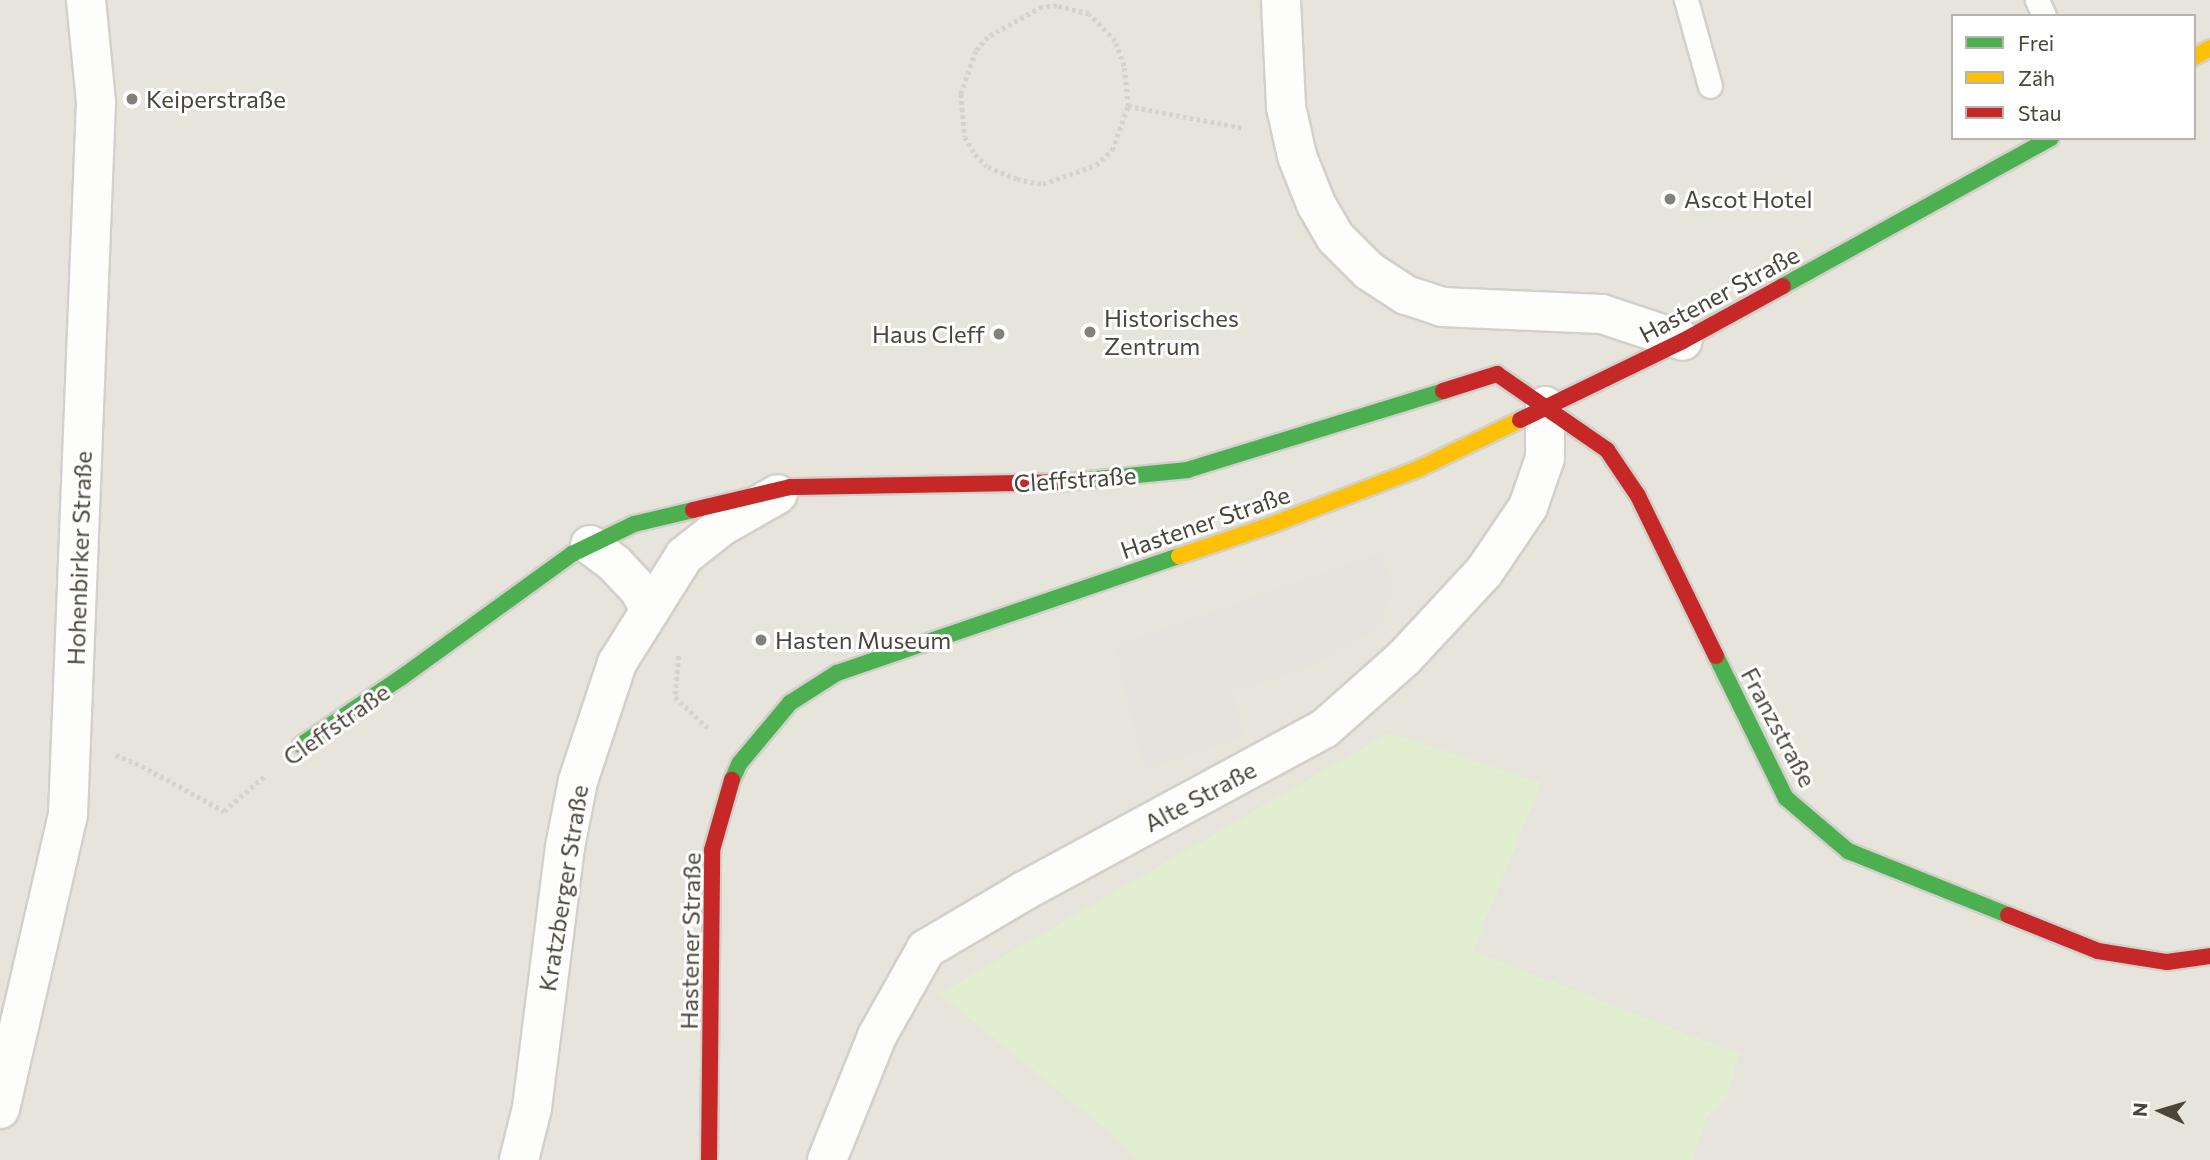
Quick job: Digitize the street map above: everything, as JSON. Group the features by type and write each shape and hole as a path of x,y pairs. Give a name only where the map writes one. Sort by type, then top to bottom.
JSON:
{"street":[{"name":"Hohenbirker Straße","path":"0,1109 68,816 96,102 86,0"},
{"path":"1281,0 1286,107 1292,135 1316,204 1336,237 1369,271 1406,295 1441,307 1602,314 1683,341"},
{"name":"Hastener Straße","path":"709,1160 712,850 725,797 739,764 789,703 837,673 975,623 1271,526 1420,468 1683,341 2047,140"},
{"name":"Cleffstraße","path":"301,745 402,677 572,554 634,524 790,487 1050,484 1187,470 1497,374 1545,406"},
{"name":"Franzstraße","path":"1545,406 1608,450 1638,496 1786,798 1848,851 2098,951 2167,962 2210,956"},
{"name":"Alte Straße","path":"827,1160 877,1036 926,948 1024,891 1324,729 1404,658 1484,572 1528,507 1545,458 1545,406"},
{"name":"Kratzberger Straße","path":"519,1160 532,1108 565,847 578,781 617,663 684,556 723,526 790,487"},
{"path":"590,545 615,564 640,591 650,611"}],"lane":[{"path":"1686,0 1710,86"}],"path":[{"path":"1057,3 1088,14 1115,41 1124,66 1128,106 1112,150 1096,165 1043,184 1017,179 988,167 975,154 965,137 961,94 976,51 988,37 1011,22 1057,3"},
{"path":"1128,106 1292,135"},
{"path":"681,643 675,697 739,764"},
{"name":"Cleffstraße","path":"72,737 142,766 224,811 301,745"}],"shaded area":[{"path":"0,0 2210,0 2210,1160 0,1160"},
{"path":"1381,552 1394,587 1378,628 1317,664 1233,692 1245,737 1144,769 1114,646"}],"green space":[{"path":"1389,733 1541,783 1473,951 1739,1054 1727,1098 1707,1117 1692,1160 1138,1160 1112,1134 939,994"}],"traffic: fast":[{"path":"1783,286 2047,140"},
{"path":"1067,482 1187,470 1443,391"},
{"path":"301,745 402,677 572,554 634,524 693,510"},
{"path":"732,780 739,764 790,703 837,673 1179,556"},
{"path":"1716,656 1786,798 1848,851 2008,915"}],"traffic: slow":[{"path":"2196,56 2210,48"},
{"path":"1179,556 1271,525 1420,468 1520,420"}],"traffic: jam":[{"path":"1520,420 1683,341 1783,286"},
{"path":"1443,391 1497,374 1607,450 1638,496 1716,656"},
{"path":"693,510 790,487 1067,482"},
{"path":"709,1160 712,850 732,780"},
{"path":"2008,915 2098,951 2167,962 2210,956"}],"place":[{"name":"Keiperstraße","path":"132,99"},
{"name":"Ascot Hotel","path":"1670,199"},
{"name":"Historisches Zentrum","path":"1090,332"},
{"name":"Haus Cleff","path":"999,334"},
{"name":"Hasten Museum","path":"761,640"}]}
